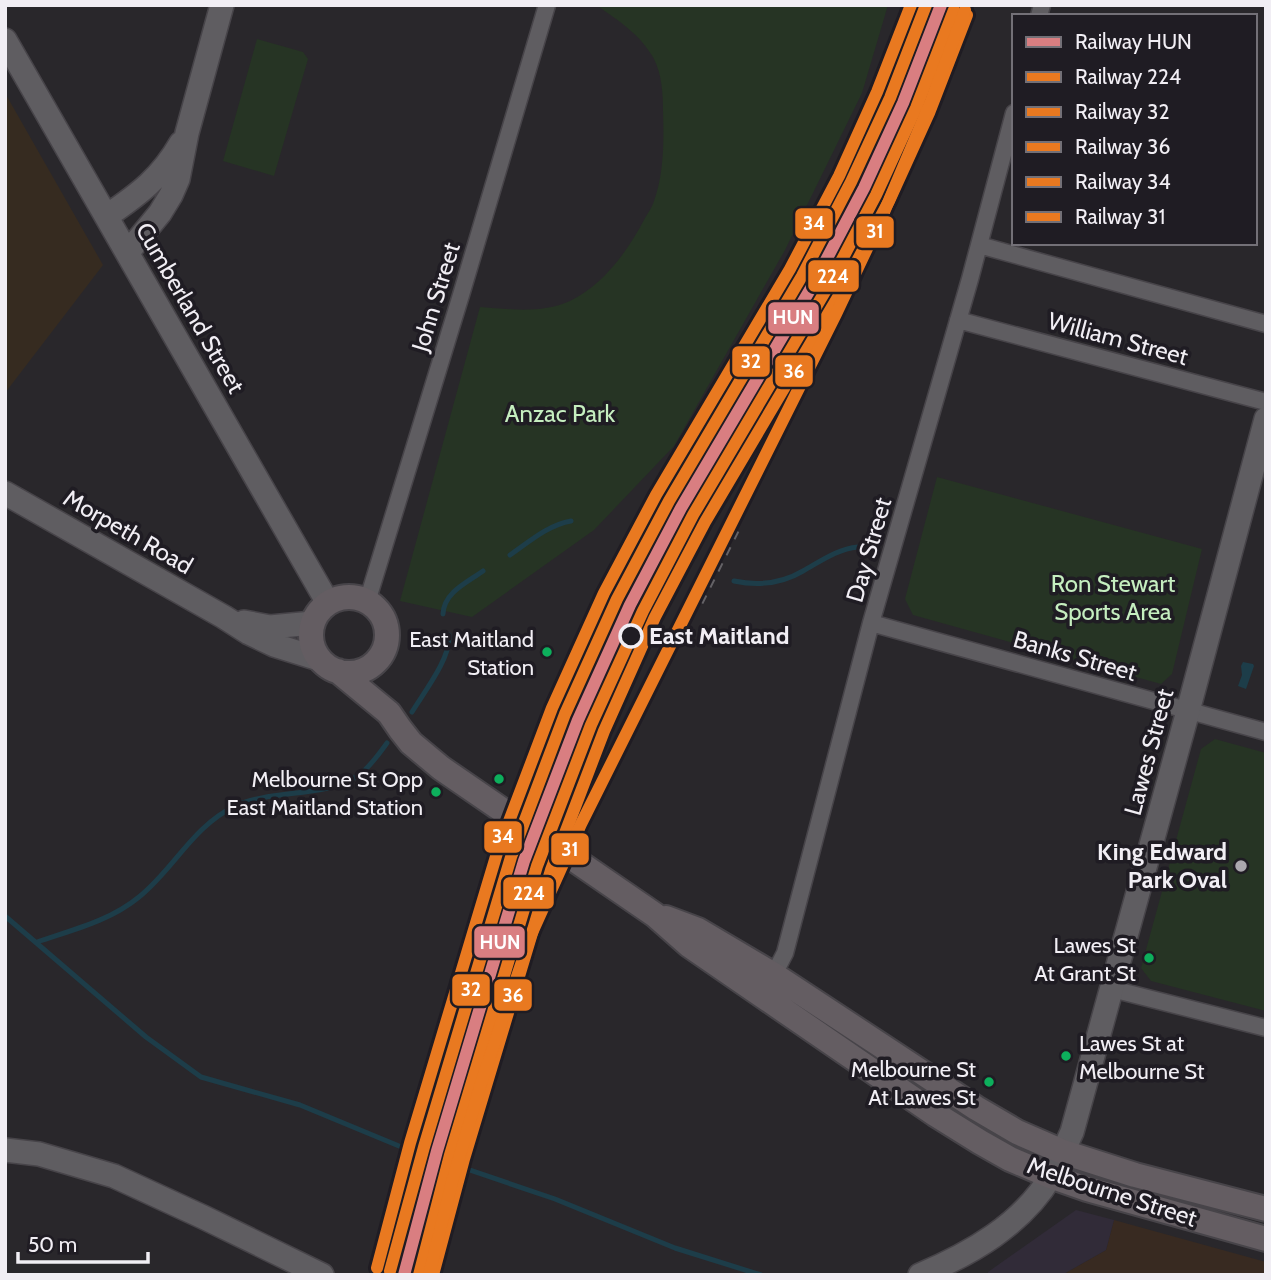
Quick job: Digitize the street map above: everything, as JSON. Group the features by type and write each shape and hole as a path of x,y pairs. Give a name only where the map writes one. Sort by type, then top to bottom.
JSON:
{"main road":[{"path":"128,251 160,214 171,195 222,5"},
{"name":"Cumberland Street","path":"5,40 328,603"},
{"path":"107,216 153,182 175,154 187,133"},
{"name":"Lawes Street","path":"920,1275 986,1242 1006,1226 1037,1196 1072,1132 1266,419"},
{"name":"Morpeth Road","path":"5,493 249,633 328,665"},
{"path":"349,597 367,602 380,614 386,631 386,647 378,660 354,673 328,665 312,642 313,623 328,603 349,597"},
{"name":"Morpeth Road","path":"224,617 270,626 313,623"},
{"name":"Melbourne Street","path":"386,647 383,680 389,713"},
{"name":"Melbourne Street","path":"328,665 389,713 411,743 441,768 655,915 689,945 769,986 840,1017 976,1108 1017,1132 1063,1152 1135,1175 1266,1209"},
{"name":"Melbourne Street","path":"769,986 946,1121 1010,1158 1087,1189 1266,1239"},
{"path":"5,1150 39,1154 114,1176 322,1275"}],"street":[{"name":"John Street","path":"367,602 547,5"},
{"name":"Day Street","path":"769,986 782,961 792,928 872,623 1012,121"},
{"path":"979,245 1266,324"},
{"name":"William Street","path":"958,320 1266,401"},
{"name":"Banks Street","path":"872,623 1266,732"},
{"path":"1111,989 1266,1028"}],"shaded area":[{"path":"5,93 103,265 5,393"},
{"path":"1076,1210 1114,1220 1106,1250 1062,1275 988,1275 988,1272"},
{"path":"1114,1220 1266,1262 1266,1275 1062,1275 1106,1250"}],"green space":[{"name":"Anzac Park","path":"596,5 888,5 862,93 785,250 674,446 594,530 472,617 400,601 480,307 548,308 582,294 603,277 622,255 654,201 662,168 663,145 663,98 659,71 649,50 636,35"},
{"path":"257,39 303,52 308,59 274,176 223,161"},
{"name":"Ron Stewart Sports Area","path":"937,477 1202,549 1172,674 1161,684 913,615 905,599"},
{"path":"1215,739 1266,753 1266,1011 1151,981 1141,968 1201,749"}],"water":[{"path":"1243,662 1254,666 1246,689 1238,686"}],"waterway":[{"path":"510,555 547,530 571,521"},
{"path":"734,581 778,581 836,553 858,547"},
{"path":"443,614 444,606 452,594 483,571"},
{"path":"412,712 446,654 449,635"},
{"path":"37,942 90,924 128,905 163,874 207,825 235,806 265,797 315,790 346,782 367,768 387,743"},
{"path":"5,916 146,1037 201,1077 300,1105 399,1146 555,1199 675,1248 761,1275"}],"railway":[{"path":"427,1275 446,1202 490,1058 544,916 637,709 855,274 933,96 967,5"},
{"path":"701,603 737,531"}],"rail line":[{"name":"34","path":"377,1268 410,1143 497,853 552,708 604,593 656,495 790,269 839,176 877,92 911,5"},
{"name":"32","path":"390,1271 424,1147 511,857 565,714 617,599 669,501 802,276 851,182 890,98 926,5"},
{"name":"HUN","path":"404,1275 437,1151 524,861 578,720 630,605 681,508 814,283 864,188 903,103 941,5"},
{"name":"224","path":"419,1275 450,1155 537,866 591,725 643,611 693,515 826,290 876,195 916,108 954,10"},
{"name":"31","path":"429,1275 452,1182 482,1080 531,935 581,824 882,217 931,101 965,10"},
{"name":"36","path":"433,1275 464,1159 551,870 604,731 655,617 705,522 838,297 889,201 929,113 967,15"}],"place":[{"name":"East Maitland","path":"631,636"},
{"name":"East Maitland Station","path":"547,652"},
{"name":"Melbourne St Opp East Maitland Station","path":"436,792"},
{"name":"King Edward Park Oval","path":"1241,866"},
{"name":"Lawes St At Grant St","path":"1149,958"},
{"name":"Lawes St at Melbourne St","path":"1066,1056"},
{"name":"Melbourne St At Lawes St","path":"989,1082"}]}
